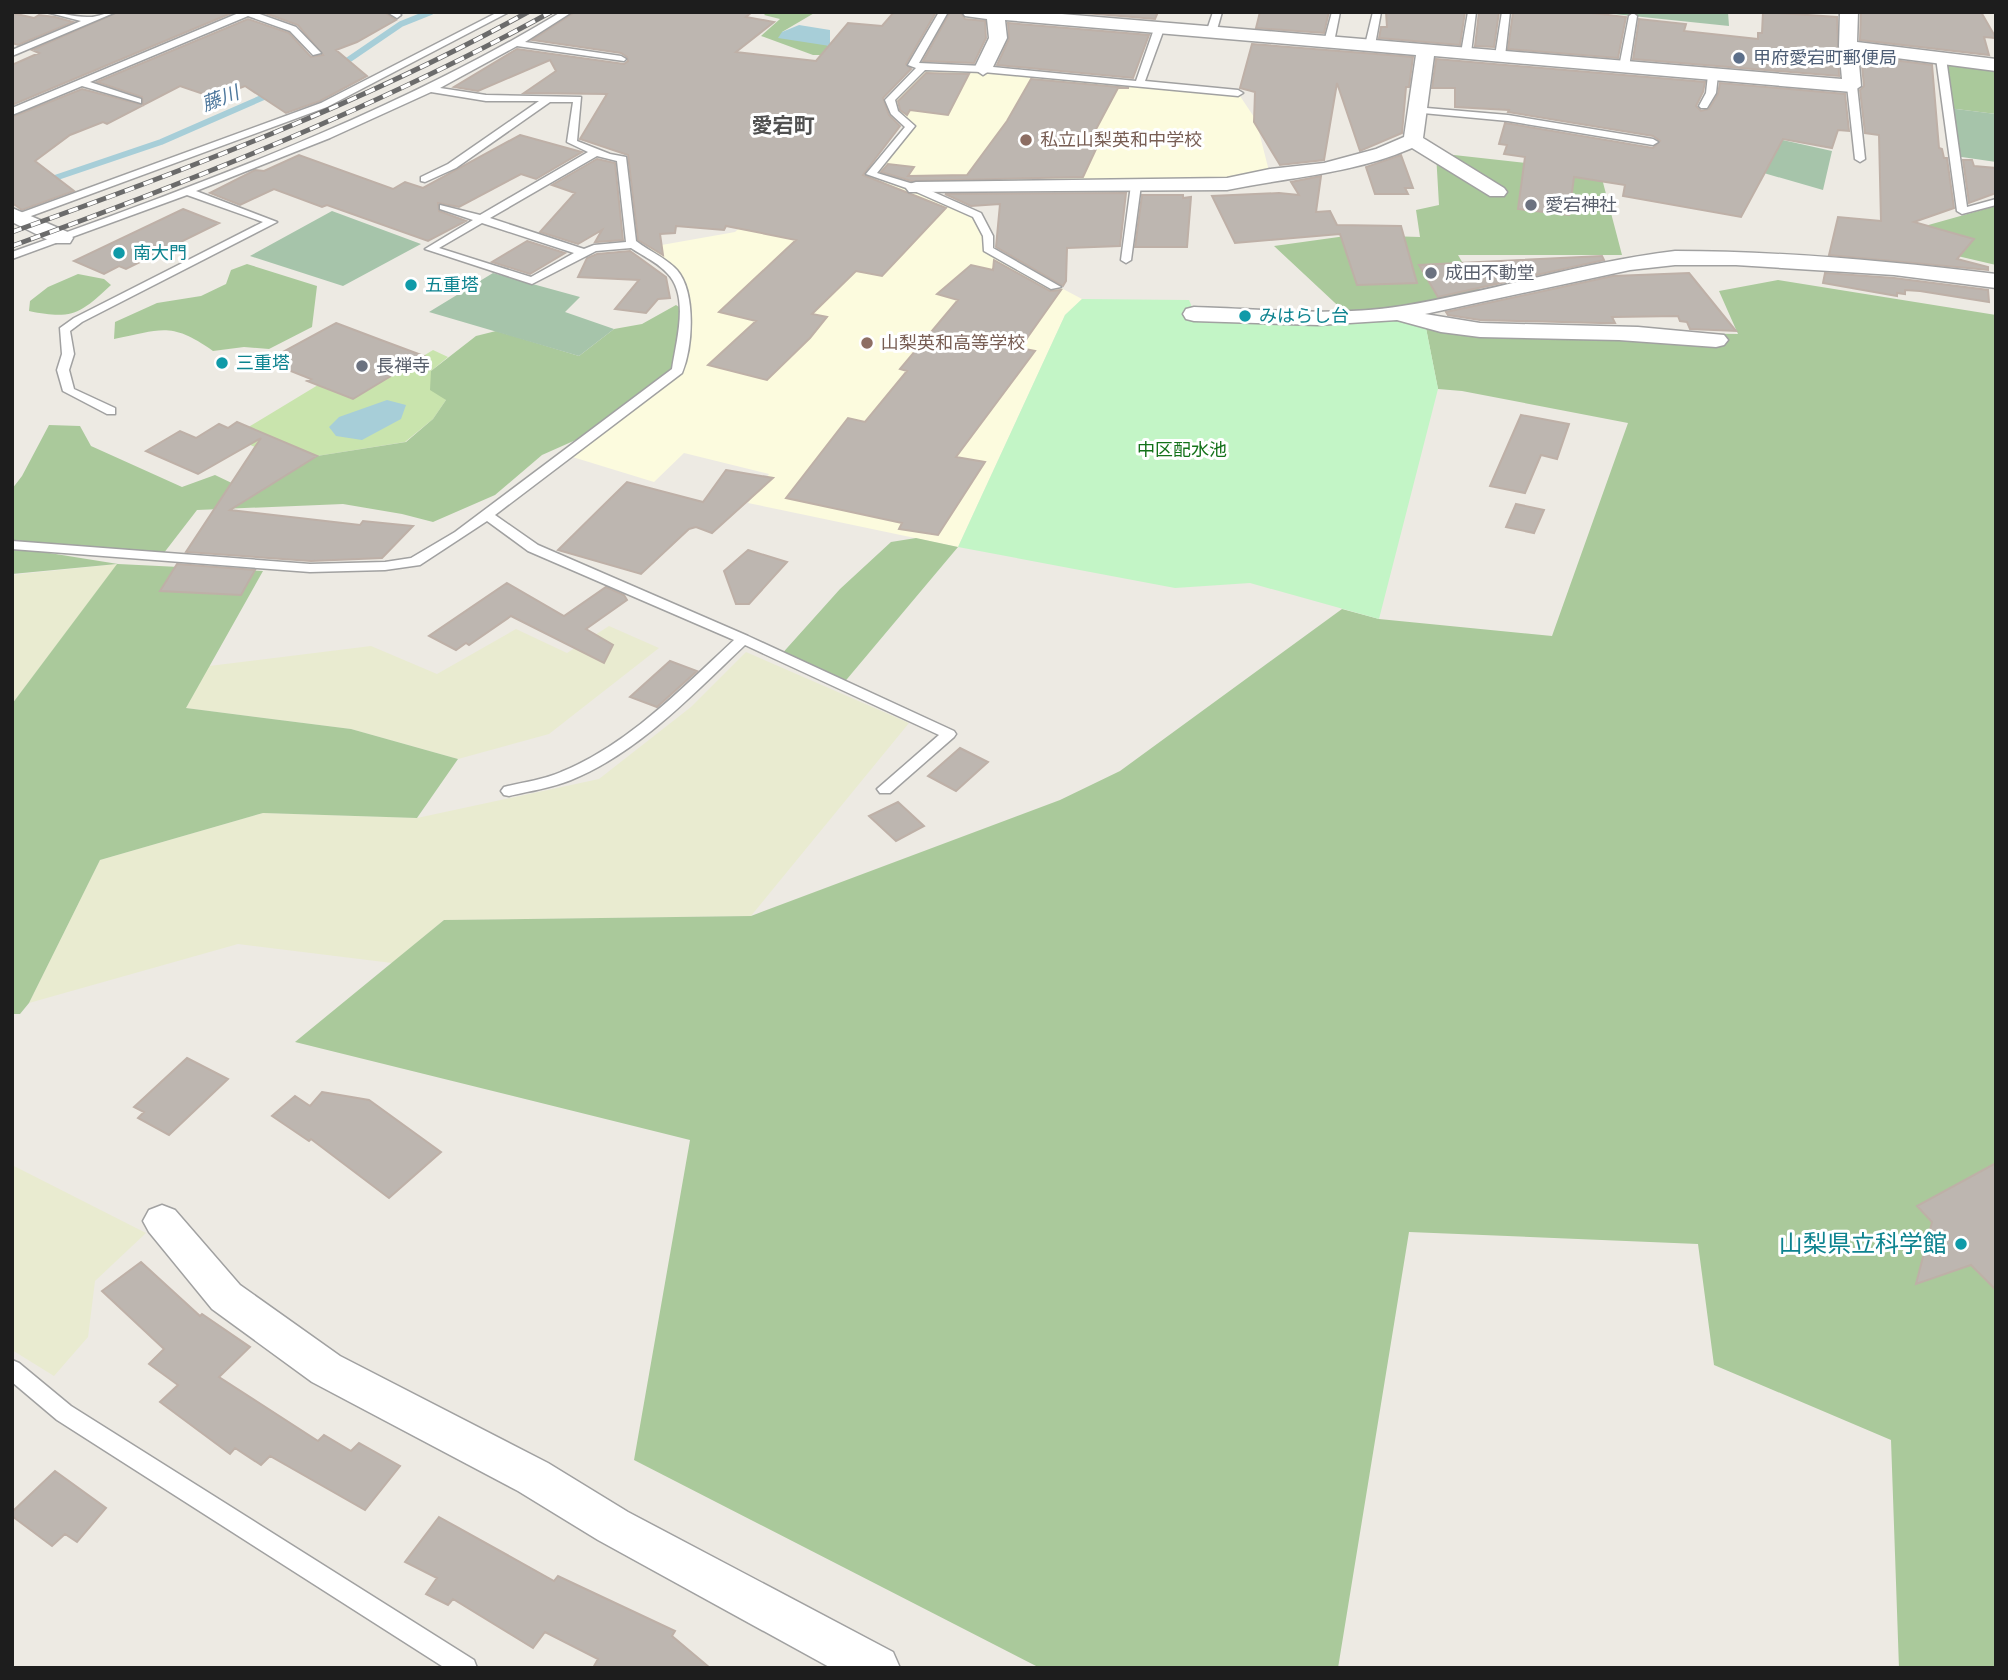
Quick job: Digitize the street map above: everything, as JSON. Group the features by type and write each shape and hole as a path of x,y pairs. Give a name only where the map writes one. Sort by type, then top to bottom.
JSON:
{"street":[{"path":"971,12 1852,86 1848,47 1849,12"},
{"path":"983,69 998,38 995,15"},
{"path":"1848,47 1996,65"},
{"path":"1413,140 1415,110 1426,49"},
{"path":"916,188 1227,184 1270,175 1325,169 1383,153 1413,140"},
{"path":"1413,140 1497,192"},
{"path":"15,217 61,238"},
{"path":"1194,314 1318,318 1401,313 1630,263 1675,258 1736,258 1894,268 1996,281"},
{"path":"1401,313 1425,323 1459,330 1654,333 1716,340"},
{"path":"162,1221 226,1297 326,1369 533,1477 613,1526 877,1668"}],"lane":[{"path":"50,12 92,20"},
{"path":"12,52 112,12"},
{"path":"15,217 324,105 505,12"},
{"path":"12,256 185,191 376,114 430,89 568,12"},
{"path":"944,12 913,65 1238,93"},
{"path":"1211,33 1218,12"},
{"path":"1329,42 1336,12"},
{"path":"1370,45 1377,12"},
{"path":"1466,53 1472,12"},
{"path":"1500,56 1506,12"},
{"path":"12,112 248,13 293,29 316,53"},
{"path":"1624,67 1633,16"},
{"path":"1139,85 1159,29"},
{"path":"516,43 621,59"},
{"path":"1941,58 1962,211 1996,202"},
{"path":"923,67 890,100 894,112 910,126 903,139 882,158 871,174 916,188 977,215 988,236 988,249 1055,287"},
{"path":"1704,106 1711,93 1713,75"},
{"path":"82,83 138,101"},
{"path":"1852,86 1860,159"},
{"path":"12,545 310,568 386,566 415,562 460,535 678,370 685,310 682,285 673,271 631,242 622,159 572,142 578,99 545,101 486,98 430,89"},
{"path":"425,179 452,166 545,101"},
{"path":"1415,110 1508,118 1653,142"},
{"path":"596,152 430,249 532,281 583,252 604,246 634,244"},
{"path":"1126,260 1136,185"},
{"path":"111,411 69,391 63,370 68,354 64,330 78,320 272,222 185,191"},
{"path":"444,207 583,252"},
{"path":"487,515 533,548 743,639 949,734 885,789"},
{"path":"509,791 569,775 605,755 688,690 743,639"},
{"path":"12,1369 64,1413 466,1668"}],"shaded area":[{"path":"1604,12 1728,12 1729,26 1604,13"},
{"name":"山梨英和高等学校","path":"923,67 1238,93 1256,120 1270,175 1251,180 918,188 977,215 988,249 1082,299 1065,315 958,547 748,503 769,474 684,453 654,482 566,455 678,370 685,311 673,271 639,249 735,232 780,189 815,174 871,174 910,126 890,100"},
{"path":"1948,108 1996,114 1996,162 1955,156"},
{"path":"1769,137 1832,151 1823,190 1743,167"},
{"path":"332,211 421,244 343,286 250,256"},
{"path":"493,273 580,297 565,312 614,329 579,356 429,312"},
{"path":"118,564 12,704 12,575"},
{"path":"609,626 659,648 549,734 458,759 351,729 186,708 209,666 371,646 437,674 516,629 567,653"},
{"path":"746,652 909,723 751,916 444,920 392,963 238,944 29,1003 100,860 263,813 417,818 599,779 691,707"},
{"path":"12,1165 146,1233 95,1281 88,1337 54,1376 12,1350"}],"green space":[{"path":"767,12 816,12 782,32 830,46 826,55 813,55 761,36 780,19 764,15"},
{"path":"1945,60 1996,67 1996,114 1948,108"},
{"path":"1436,153 1600,171 1622,255 1458,255 1481,294 1349,316 1274,246 1353,235 1420,237 1416,210 1439,205"},
{"path":"1996,206 1996,265 1906,244 1907,231"},
{"path":"247,264 317,286 312,327 269,349 244,347 213,351 186,335 165,330 114,339 115,322 157,303 201,296 226,284 231,270"},
{"path":"78,274 104,279 111,285 91,303 74,312 56,315 29,311 30,301 48,287"},
{"path":"1778,280 1996,315 1996,1668 1899,1668 1891,1440 1714,1365 1698,1244 1409,1232 1338,1668 1040,1668 634,1460 690,1140 295,1042 444,920 751,916 1060,800 1120,771 1342,609 1379,619 1552,636 1628,423 1462,391 1438,389 1425,323 1459,330 1738,334 1719,291"},
{"name":"中区配水池","path":"1082,299 1189,300 1195,314 1401,313 1425,323 1438,389 1379,619 1250,583 1175,588 958,547 1065,315"},
{"path":"676,305 685,311 678,370 587,435 542,455 495,495 433,522 343,504 197,510 160,558 12,545 12,489 22,476 49,425 80,426 91,446 182,487 215,475 238,486 273,483 317,456 406,442 433,419 446,400 430,390 431,371 476,336 496,331 579,356 614,329 642,324"},
{"path":"433,350 448,357 431,371 446,400 433,419 405,442 317,456 294,446 262,450 232,437 318,385 353,399"},
{"path":"916,538 958,547 842,685 779,657 840,589 891,542"},
{"path":"12,547 118,564 263,571 186,708 351,729 458,759 417,818 263,813 100,860 29,1003 20,1014 12,1014 12,704 117,564 12,574"}],"water":[{"path":"799,25 830,30 830,46 778,38 782,32"},
{"path":"387,400 406,405 401,419 362,440 336,436 329,427 339,417"}],"building":[{"path":"118,12 234,12 12,105 12,65 39,53 32,50"},
{"path":"262,12 384,12 396,20 357,42 336,50 367,76 320,101 286,113 245,86 215,98 180,86 107,124 103,122 70,135 35,161 74,191 22,210 12,203 12,117 82,89 143,105 142,97 97,82 248,19 289,33 311,57 323,55 298,25"},
{"path":"575,12 752,12 746,17 774,22 736,52 816,61 848,23 882,26 894,12 936,12 906,64 911,69 883,98 889,115 900,126 863,175 946,208 882,276 856,271 812,314 827,317 810,338 767,380 708,365 756,321 719,312 796,240 726,226 724,230 676,226 675,233 660,234 663,255 638,240 628,155 580,139 607,94 524,93 556,71 550,60 478,91 454,87 517,49 624,64 628,61 621,53 532,40"},
{"path":"950,12 960,12 965,19 985,21 986,38 974,63 923,61"},
{"path":"1073,12 1158,12 1155,19"},
{"path":"1260,12 1329,12 1324,33 1256,28"},
{"path":"1386,12 1465,12 1460,45 1379,38 1381,27 1387,27"},
{"path":"1479,12 1499,12 1494,47 1475,46"},
{"path":"1513,12 1583,12 1626,17 1618,58 1508,49"},
{"path":"1763,12 1837,17 1839,76 1633,59 1639,19 1686,24 1684,31 1758,39 1758,33 1762,33"},
{"path":"1861,12 1981,12 1996,38 1984,37 1989,55 1860,40"},
{"path":"12,13 34,18 39,15 55,17 73,22 18,45 12,43"},
{"path":"1008,23 1149,35 1133,78 997,65 1009,39"},
{"path":"1252,44 1413,57 1409,87 1406,87 1402,133 1360,151 1337,83 1324,160 1280,165 1254,122 1255,92 1240,88"},
{"path":"1861,56 1932,65 1939,148 1942,149 1944,158 1947,158 1954,208 1914,222 1974,239 1957,259 1988,267 1988,270 1829,255 1838,217 1881,221 1879,135 1865,133 1860,90 1864,86"},
{"path":"1436,59 1705,82 1696,106 1701,111 1709,109 1718,94 1720,83 1845,94 1849,131 1838,130 1832,148 1783,139 1741,217 1623,196 1625,185 1574,177 1569,215 1518,209 1525,157 1504,154 1507,145 1499,144 1505,123 1653,148 1660,141 1653,136 1508,112 1509,110 1455,107 1455,88 1432,88"},
{"path":"926,73 969,74 948,115 910,110 907,115 900,110 898,101"},
{"path":"1031,79 1129,88 1118,88 1094,133 1103,134 1083,177 911,181 881,172 888,164 914,167 908,176 967,175 1007,121"},
{"path":"520,135 582,152 536,179 521,174 459,207 438,203 439,211 466,221 428,241 274,189 240,205 210,193 255,170 264,171 299,155 393,189 405,182 423,188"},
{"path":"1401,155 1413,188 1405,188 1408,194 1375,194 1366,167"},
{"path":"597,159 615,163 623,240 595,242 602,230 578,244 540,232 575,193 552,185"},
{"path":"1963,160 1972,160 1974,166 1996,168 1996,193 1969,203"},
{"path":"1321,176 1316,212 1330,211 1337,225 1401,226 1417,283 1357,285 1340,234 1235,243 1212,196 1279,193 1299,195 1291,182"},
{"path":"1126,193 1120,246 1067,248 1066,281 1063,286 996,247 1000,204 971,206 945,194"},
{"path":"1142,195 1191,197 1187,247 1135,247"},
{"path":"183,209 219,223 126,269 119,266 104,274 74,261"},
{"path":"527,241 565,253 530,274 492,262"},
{"path":"630,251 666,277 670,298 658,299 646,313 615,309 639,280 578,277 587,258 597,254"},
{"path":"1602,256 1604,260 1438,297 1419,265"},
{"path":"994,260 1050,291 1061,290 1020,348 1035,351 956,457 985,462 938,535 899,529 902,523 786,498 848,418 865,422 907,371 900,369 958,300 937,294 971,265 993,270"},
{"path":"1689,273 1736,331 1690,329 1687,322 1680,321 1678,316 1612,317 1615,323 1600,323 1480,320 1448,315 1446,312 1613,276"},
{"path":"1825,273 1894,278 1988,290 1989,302 1905,290 1905,294 1897,293 1897,296 1823,283"},
{"path":"336,323 424,356 353,399 266,361"},
{"path":"1521,415 1569,424 1557,459 1541,455 1525,493 1490,486"},
{"path":"237,422 317,456 230,510 360,525 363,521 413,526 382,558 311,561 186,552 261,438 198,474 146,451 180,431 196,438 219,424 228,428"},
{"path":"726,470 773,478 712,533 696,527 689,529 641,574 558,550 627,482 703,502"},
{"path":"1516,504 1544,510 1534,533 1506,527"},
{"path":"748,550 787,562 749,604 736,604 724,571"},
{"path":"177,564 255,570 241,595 160,591"},
{"path":"507,583 564,616 606,587 624,595 627,600 586,629 613,645 604,663 511,616 469,645 466,643 456,650 429,636"},
{"path":"670,661 697,671 657,707 630,697"},
{"path":"960,748 988,762 956,791 928,776"},
{"path":"898,802 924,826 896,841 869,816"},
{"path":"187,1058 228,1079 169,1135 138,1118 144,1112 134,1107"},
{"path":"322,1092 369,1100 441,1152 389,1198 311,1139 309,1141 272,1116 295,1096 310,1106"},
{"name":"山梨県立科学館","path":"1996,1163 1996,1290 1971,1265 1916,1284 1932,1222 1917,1206"},
{"path":"141,1262 200,1316 202,1314 250,1347 219,1377 318,1441 324,1435 351,1451 359,1443 400,1466 365,1510 270,1456 261,1465 235,1448 230,1454 160,1402 178,1385 149,1364 164,1349 102,1291"},
{"path":"55,1471 106,1508 77,1542 65,1534 52,1546 12,1516 12,1512"},
{"path":"439,1517 554,1581 558,1576 675,1631 672,1636 710,1668 593,1668 598,1659 545,1632 533,1648 453,1599 448,1605 426,1594 437,1578 405,1562"}],"waterway":[{"name":"藤川","path":"338,67 401,24 431,12"},
{"name":"藤川","path":"46,181 161,142 273,93"}],"railway":[{"path":"12,232 210,159 339,105 403,76 528,12"},
{"path":"12,246 150,195 286,140 420,79 551,12"}],"place":[{"name":"甲府愛宕町郵便局","path":"1739,58"},
{"name":"私立山梨英和中学校","path":"1026,140"},
{"name":"愛宕神社","path":"1531,205"},
{"name":"南大門","path":"119,253"},
{"name":"成田不動堂","path":"1431,273"},
{"name":"五重塔","path":"411,285"},
{"name":"みはらし台","path":"1245,316"},
{"name":"山梨英和高等学校","path":"867,343"},
{"name":"三重塔","path":"222,363"},
{"name":"長禅寺","path":"362,366"},
{"name":"山梨県立科学館","path":"1961,1244"}],"district":[{"name":"愛宕町","path":"783,126"}]}
